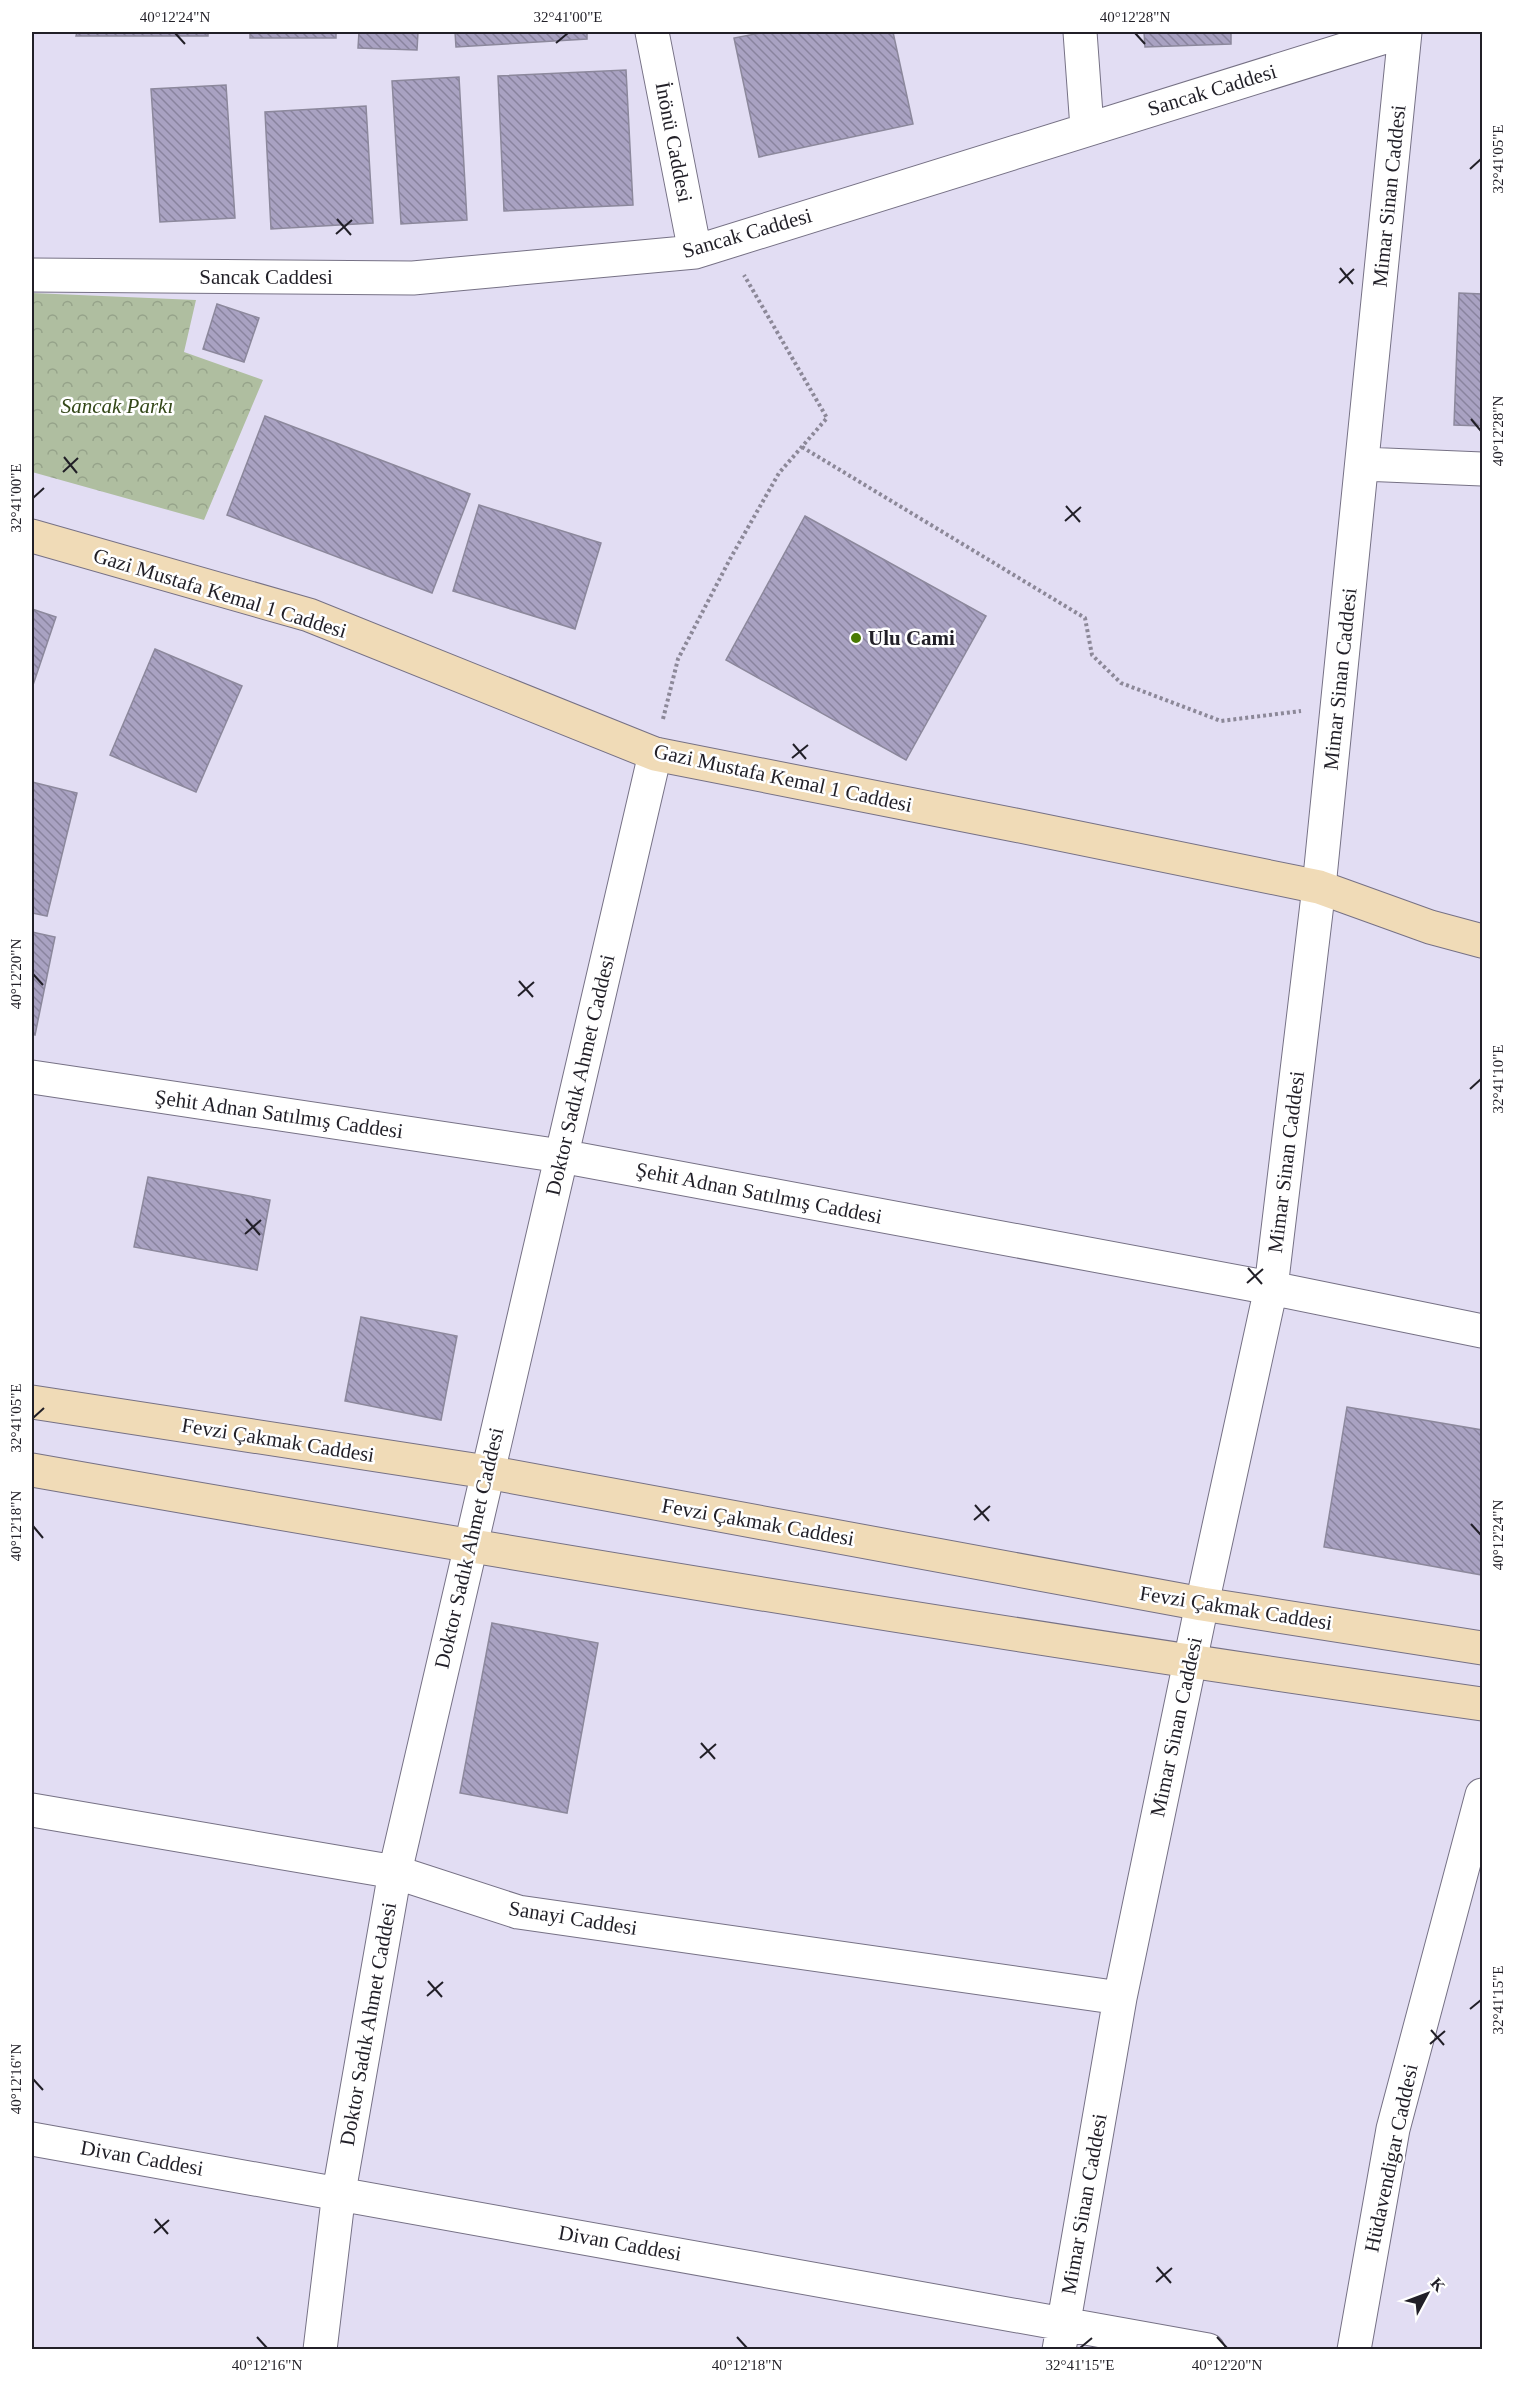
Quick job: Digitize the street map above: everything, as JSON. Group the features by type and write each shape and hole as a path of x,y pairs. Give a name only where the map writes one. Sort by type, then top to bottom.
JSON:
{"main road":[{"name":"Gazi Mustafa Kemal 1 Caddesi","path":"32,536 309,615 654,754 1319,887 1430,927 1482,941"},
{"name":"Fevzi Çakmak Caddesi","path":"32,1402 487,1472 1202,1604 1482,1648"},
{"path":"32,1470 470,1546 1190,1662 1482,1704"}],"street":[{"name":"İnönü Caddesi","path":"652,32 710,247"},
{"path":"1080,32 1087,128"},
{"name":"Sancak Caddesi","path":"32,275 413,278 710,247 1087,128 1403,32"},
{"name":"Mimar Sinan Caddesi","path":"1061,2336 1120,1998 1271,1288 1319,887 1403,32"},
{"path":"1362,464 1482,469"},
{"name":"Doktor Sadık Ahmet Caddesi","path":"320,2349 339,2192 395,1872 654,754"},
{"name":"Şehit Adnan Satılmış Caddesi","path":"32,1077 561,1156 1271,1288 1482,1331"},
{"name":"Hüdavendigar Caddesi","path":"1354,2349 1393,2129 1482,1795"},
{"name":"Sanayi Caddesi","path":"32,1810 395,1872 518,1912 1120,1998"},
{"name":"Divan Caddesi","path":"32,2139 339,2192 1061,2336 1208,2349"}],"path":[{"path":"654,754 678,659 729,559 779,473 827,418 710,247"},
{"path":"802,447 1085,618 1092,655 1121,683 1221,721 1337,707"}],"green space":[{"name":"Sancak Parkı","path":"32,293 196,300 184,352 263,380 204,520 32,472"}],"building":[{"path":"77,32 208,32 208,36 76,36"},
{"path":"250,32 336,32 336,38 250,38"},
{"path":"359,32 418,32 417,50 358,48"},
{"path":"455,32 587,32 587,39 456,47"},
{"path":"765,32 893,32 913,124 759,157 734,38"},
{"path":"1144,32 1231,32 1231,44 1145,47"},
{"path":"626,70 633,205 504,211 498,76"},
{"path":"459,77 467,220 401,224 392,81"},
{"path":"226,85 235,218 160,222 151,89"},
{"path":"366,106 373,223 271,229 265,112"},
{"path":"1459,293 1482,294 1482,426 1454,425"},
{"path":"217,304 259,318 244,362 203,349"},
{"path":"265,416 470,494 432,593 227,515"},
{"path":"479,505 601,543 575,629 453,591"},
{"name":"Ulu Cami","path":"805,516 986,616 906,760 726,660"},
{"path":"32,609 56,617 32,688"},
{"path":"155,649 242,686 196,792 110,755"},
{"path":"32,782 77,793 47,916 32,913"},
{"path":"32,932 55,937 35,1035 32,1034"},
{"path":"148,1177 270,1200 257,1270 134,1247"},
{"path":"361,1317 457,1336 441,1420 345,1401"},
{"path":"1347,1407 1482,1430 1482,1575 1324,1547"},
{"path":"492,1623 598,1643 567,1813 460,1793"}],"place":[{"name":"Ulu Cami","path":"856,638"}]}
